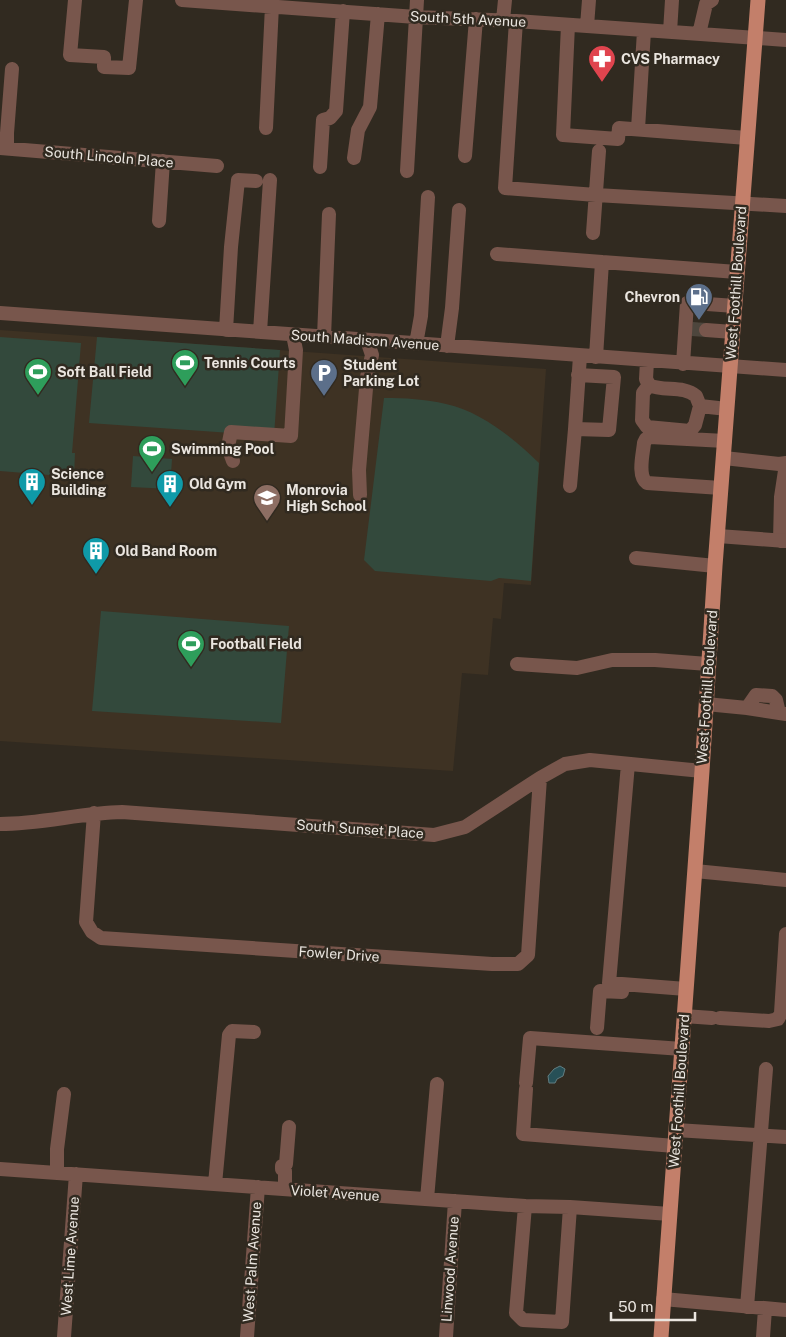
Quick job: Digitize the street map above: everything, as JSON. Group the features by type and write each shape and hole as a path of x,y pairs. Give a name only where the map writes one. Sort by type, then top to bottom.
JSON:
{"main road":[{"name":"West Foothill Boulevard","path":"661,1337 715,566 758,0"}],"street":[{"path":"75,0 70,56 104,57 104,67 129,68 136,0"},
{"name":"South 5th Avenue","path":"182,0 245,2 272,6 334,7 378,14 416,17 568,24 786,40"},
{"path":"407,171 417,0"},
{"path":"505,0 510,21 505,188 786,206"},
{"path":"587,26 589,0"},
{"path":"670,32 672,0"},
{"path":"699,34 706,4 712,0"},
{"path":"266,128 272,6"},
{"path":"320,167 323,120 330,118 336,111 334,7"},
{"path":"354,158 358,130 367,115 372,94 378,14"},
{"path":"465,156 476,19"},
{"path":"568,24 563,135 618,139 619,128 747,138"},
{"path":"638,129 644,31"},
{"path":"4,148 12,69"},
{"name":"South Lincoln Place","path":"4,148 217,166"},
{"path":"593,233 599,151"},
{"path":"159,221 163,162"},
{"path":"226,330 231,247 238,180 263,181 260,332"},
{"path":"416,344 421,316 428,197"},
{"path":"447,346 452,308 459,210"},
{"path":"324,337 329,214"},
{"path":"497,254 737,272"},
{"path":"596,357 602,262"},
{"path":"683,364 694,330 687,303 735,306"},
{"name":"South Madison Avenue","path":"0,313 786,370"},
{"path":"694,330 733,332"},
{"path":"233,461 228,447 231,432 291,436 296,350 293,335"},
{"path":"360,495 367,377 372,355 367,340"},
{"path":"570,486 576,428 580,356"},
{"path":"647,361 646,379 649,385 656,388 691,391 696,396 700,406 695,425 690,431 648,432"},
{"path":"576,428 609,430 614,377 578,374"},
{"path":"649,385 644,393 642,420 648,432 644,443 643,481 647,483 722,488"},
{"path":"700,406 727,409"},
{"path":"648,432 725,441"},
{"path":"718,536 783,541 781,497 786,463 779,464 724,458"},
{"path":"636,558 715,566"},
{"path":"517,664 576,668 612,660 655,660 708,664"},
{"path":"706,704 783,713"},
{"name":"South Sunset Place","path":"0,824 14,824 94,813 122,812 434,835 465,827 565,764 590,760 702,770"},
{"path":"628,764 609,983 686,993"},
{"name":"Fowler Drive","path":"94,813 86,922 92,932 101,938 492,964 518,964 528,955 540,778"},
{"path":"694,871 786,880"},
{"path":"684,1016 769,1021 778,1019 781,1013 786,934"},
{"path":"597,1028 600,991 686,993"},
{"path":"215,1184 229,1035 232,1030 254,1032"},
{"path":"675,1146 523,1134 526,1086 530,1038 682,1049"},
{"path":"746,1307 766,1069"},
{"path":"427,1199 437,1084"},
{"path":"57,1173 57,1149 64,1094"},
{"path":"285,1189 285,1171 282,1169 282,1166 286,1164 289,1127"},
{"path":"676,1130 786,1137"},
{"name":"Violet Avenue","path":"0,1169 525,1206 570,1206 670,1214"},
{"name":"West Lime Avenue","path":"64,1337 76,1174"},
{"name":"West Palm Avenue","path":"247,1337 258,1187"},
{"name":"Linwood Avenue","path":"446,1337 455,1201"},
{"path":"525,1206 516,1313 524,1320 562,1322 570,1206"},
{"path":"664,1299 786,1310"},
{"path":"763,1337 765,1309"}],"shaded area":[{"name":"Monrovia High School","path":"0,330 546,369 531,585 504,583 501,619 493,618 488,675 462,673 453,771 0,741"}],"green space":[{"name":"Soft Ball Field","path":"0,337 81,343 72,453 75,453 74,477 0,471"},
{"name":"Tennis Courts","path":"97,337 280,350 274,436 89,423"},
{"path":"384,398 430,401 446,404 472,413 508,435 539,463 531,581 499,578 491,581 375,571 364,560"},
{"name":"Swimming Pool","path":"133,456 172,459 170,489 131,487"},
{"name":"Football Field","path":"101,611 289,626 281,723 92,711"}],"water":[{"path":"560,1066 565,1069 563,1076 557,1079 555,1083 549,1083 548,1076 554,1069"}],"tunnel":[{"path":"692,329 706,330"}],"place":[{"name":"CVS Pharmacy","path":"602,83"},
{"name":"Chevron","path":"699,321"},
{"name":"Tennis Courts","path":"185,387"},
{"name":"Soft Ball Field","path":"38,396"},
{"name":"Student Parking Lot","path":"324,397"},
{"name":"Swimming Pool","path":"152,473"},
{"name":"Science Building","path":"32,506"},
{"name":"Old Gym","path":"170,508"},
{"name":"Monrovia High School","path":"267,522"},
{"name":"Old Band Room","path":"96,575"},
{"name":"Football Field","path":"191,668"}]}
